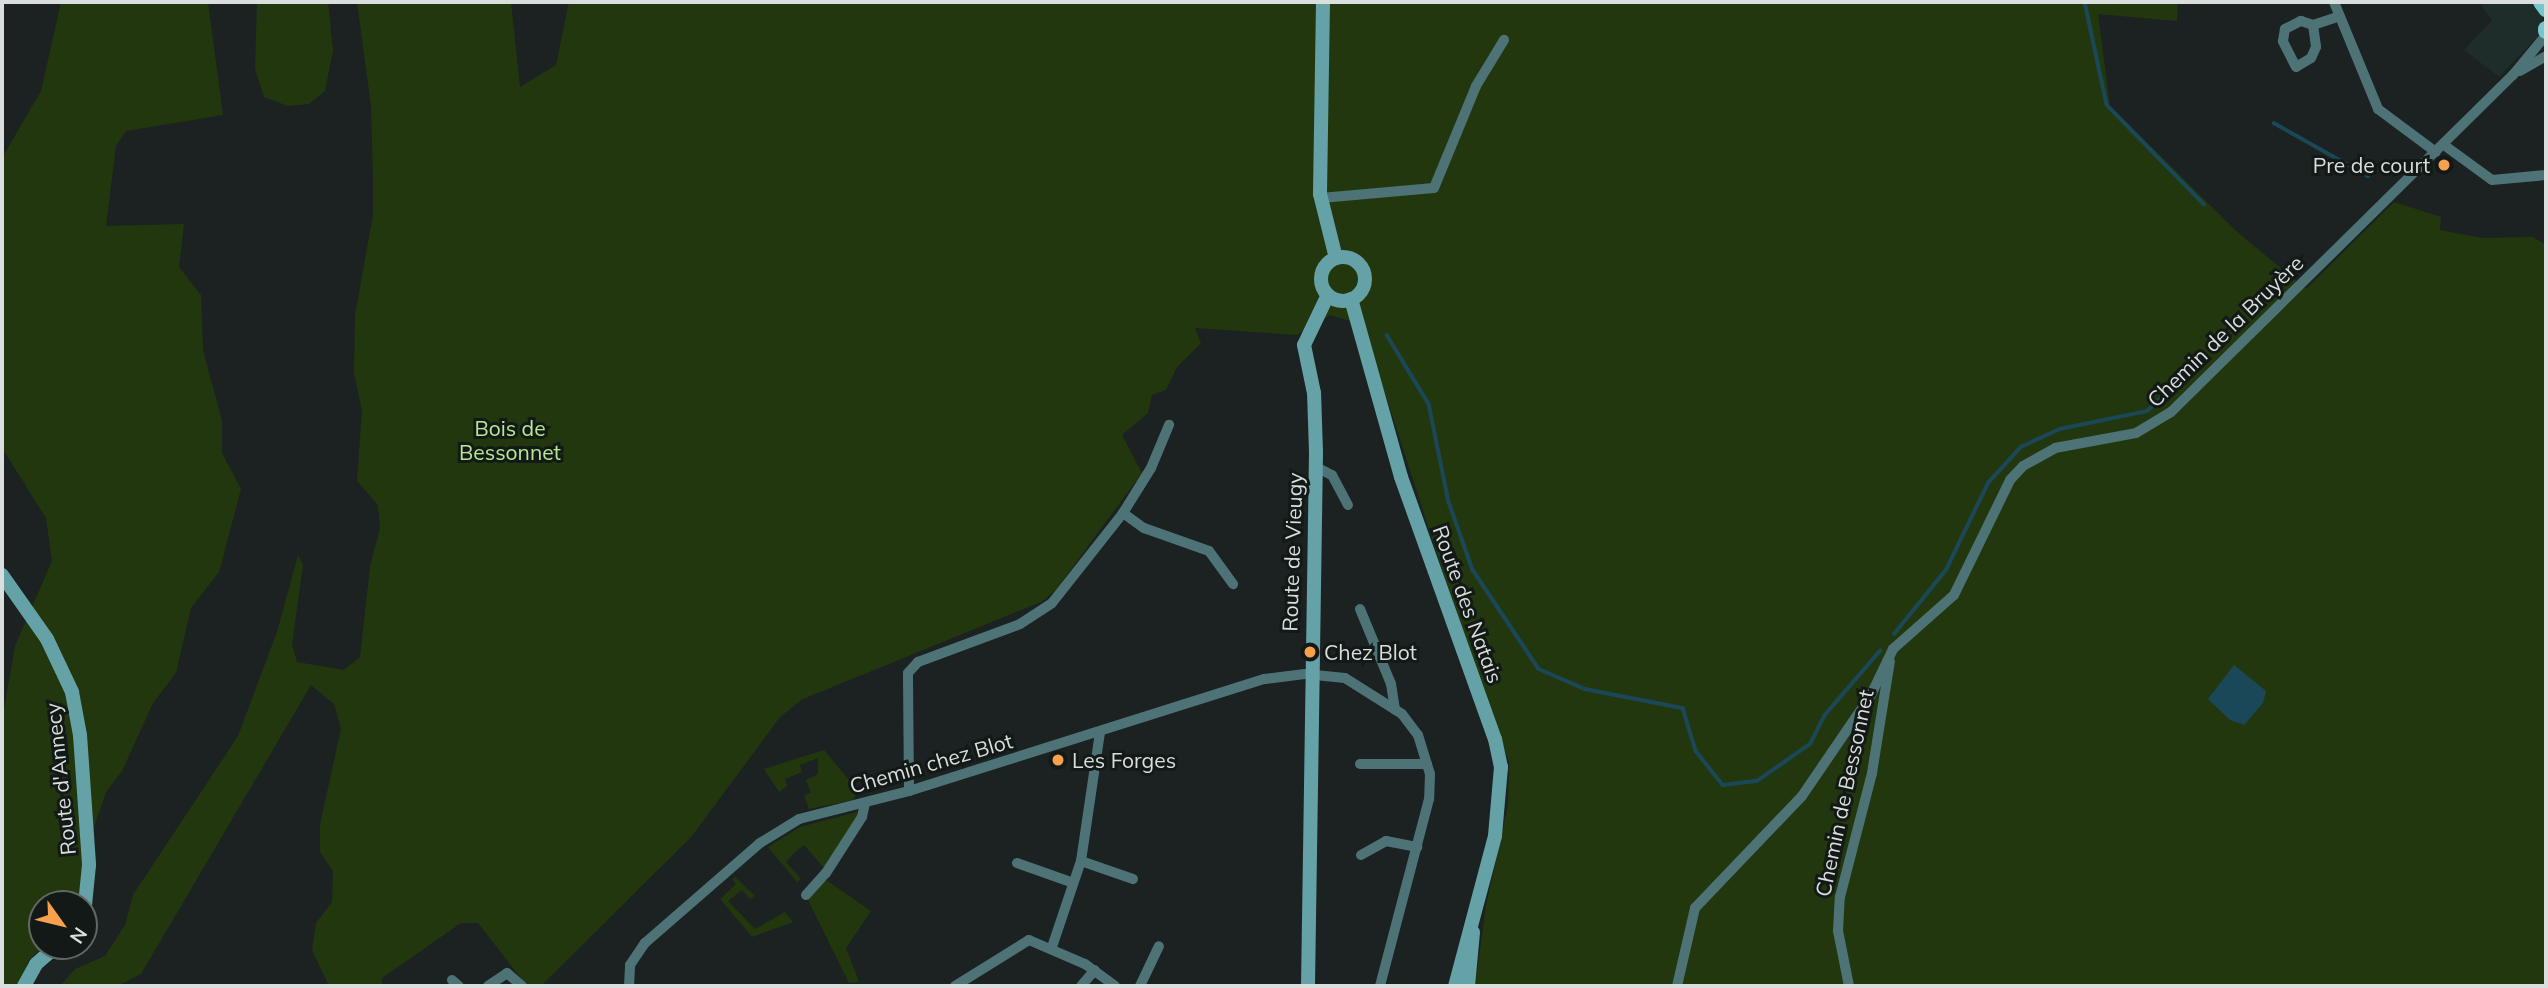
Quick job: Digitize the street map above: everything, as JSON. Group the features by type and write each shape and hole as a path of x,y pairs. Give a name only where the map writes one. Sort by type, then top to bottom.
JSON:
{"main road":[{"path":"2541,2 2546,9"}],"street":[{"path":"1323,2 1321,198 1336,258 1351,258 1363,269 1363,287 1351,299 1328,295"},
{"path":"2334,2 2378,109 2492,180 2546,175"},
{"path":"2314,25 2316,47 2311,58 2296,67 2282,35 2301,21 2314,25 2340,16"},
{"path":"2513,75 2546,32"},
{"path":"1321,198 1434,188 1471,97 1504,40"},
{"path":"2513,75 2546,56"},
{"name":"Chemin de la Bruyère","path":"1677,986 1695,908 1802,796 1871,695 1893,649 1954,595 1996,504 2022,466 2055,448 2120,438 2156,423 2513,75"},
{"name":"Route de Vieugy","path":"1308,986 1310,674 1316,467 1314,393 1305,338 1328,295 1322,273 1336,258"},
{"name":"Route des Natais","path":"1351,299 1401,477 1495,739 1501,767 1495,836 1472,928 1454,982"},
{"path":"909,791 908,673 918,663 1020,624 1052,603 1123,513 1151,468 1169,425"},
{"path":"1316,467 1332,475 1348,505"},
{"path":"1123,513 1150,531 1209,551 1233,584"},
{"name":"Route d'Annecy","path":"2,575 47,639 72,692 80,735 89,865 86,890"},
{"path":"1360,609 1391,684 1395,710 1415,729 1427,764 1429,799 1380,986"},
{"name":"Chemin de Bessonnet","path":"1849,986 1838,932 1840,897 1872,773 1893,649"},
{"name":"Chemin chez Blot","path":"629,986 630,965 645,943 771,834 799,819 909,791 1101,733 1265,679 1310,674 1345,678 1395,710"},
{"path":"1052,947 1071,882 1081,861 1101,733"},
{"path":"1360,764 1427,764"},
{"path":"806,895 826,873 862,817 865,803"},
{"path":"1360,855 1386,841 1417,848"},
{"path":"1081,861 1133,879"},
{"path":"1017,863 1071,882"},
{"name":"Route des Natais","path":"1468,986 1472,928"},
{"path":"955,986 1024,942 1052,947 1096,970 1115,986"},
{"path":"1140,986 1159,946"},
{"path":"24,986 41,960"},
{"path":"1081,986 1096,970"},
{"path":"488,986 507,973 522,986"}],"shaded area":[{"path":"2479,2 2546,2 2538,36 2499,77 2464,50 2492,20"}],"green space":[{"path":"61,2 208,2 223,115 126,131 116,146 106,226 184,224 179,267 201,295 203,350 222,421 222,453 241,489 219,572 191,608 176,673 153,703 122,771 106,792 84,856 81,890 28,890 29,960 19,986 2,986 2,720 15,646 52,561 46,518 2,448 2,158 41,91"},
{"path":"257,2 328,2 333,50 325,91 309,104 288,106 264,97 255,69"},
{"name":"Bois de Bessonnet","path":"357,2 511,2 520,87 556,65 569,2 2178,2 2177,21 2098,14 2110,106 2236,231 2306,289 2394,202 2441,217 2440,230 2482,238 2533,237 2546,245 2546,986 1475,986 1486,906 1508,805 1509,762 1457,616 1363,325 1330,315 1297,335 1195,328 1201,343 1177,367 1166,390 1152,395 1148,413 1122,435 1142,473 1055,591 1041,602 803,699 780,717 692,836 541,986 527,986 478,923 461,923 382,978 382,986 329,986 312,950 316,923 332,902 333,871 320,852 320,824 341,729 334,704 311,685 141,974 117,986 60,986 75,969 105,956 125,925 133,895 238,736 277,632 298,555 303,565 292,645 297,662 344,670 360,657 370,567 380,528 378,505 357,481 362,410 354,373 355,315 373,215 371,106"},
{"path":"824,750 858,791 853,800 809,809 804,796 811,792 806,780 818,774 818,758 800,765 802,772 785,779 787,786 779,792 764,769"},
{"path":"857,812 858,818 824,868 804,845 786,862 801,879 797,882 768,847 800,827"},
{"path":"735,877 755,896 750,899 742,890 728,901 755,929 785,912 793,922 752,937 720,899 736,884 732,879"},
{"path":"826,880 871,911 846,948 859,982 849,983 807,898"}],"water":[{"path":"2234,665 2266,691 2263,703 2244,725 2230,720 2208,699"}],"waterway":[{"path":"2085,2 2107,105 2204,204"},
{"path":"2274,123 2368,176"},
{"path":"1387,335 1429,404 1449,502 1473,570 1539,669 1585,689 1683,708 1696,751 1723,785 1757,781 1810,744 1824,716 1880,651"},
{"path":"1894,634 1946,570 1988,483 2021,447 2060,429 2147,411 2199,364"}],"place":[{"name":"Pre de court","path":"2444,165"},
{"name":"Chez Blot","path":"1310,652"},
{"name":"Les Forges","path":"1058,760"}]}
